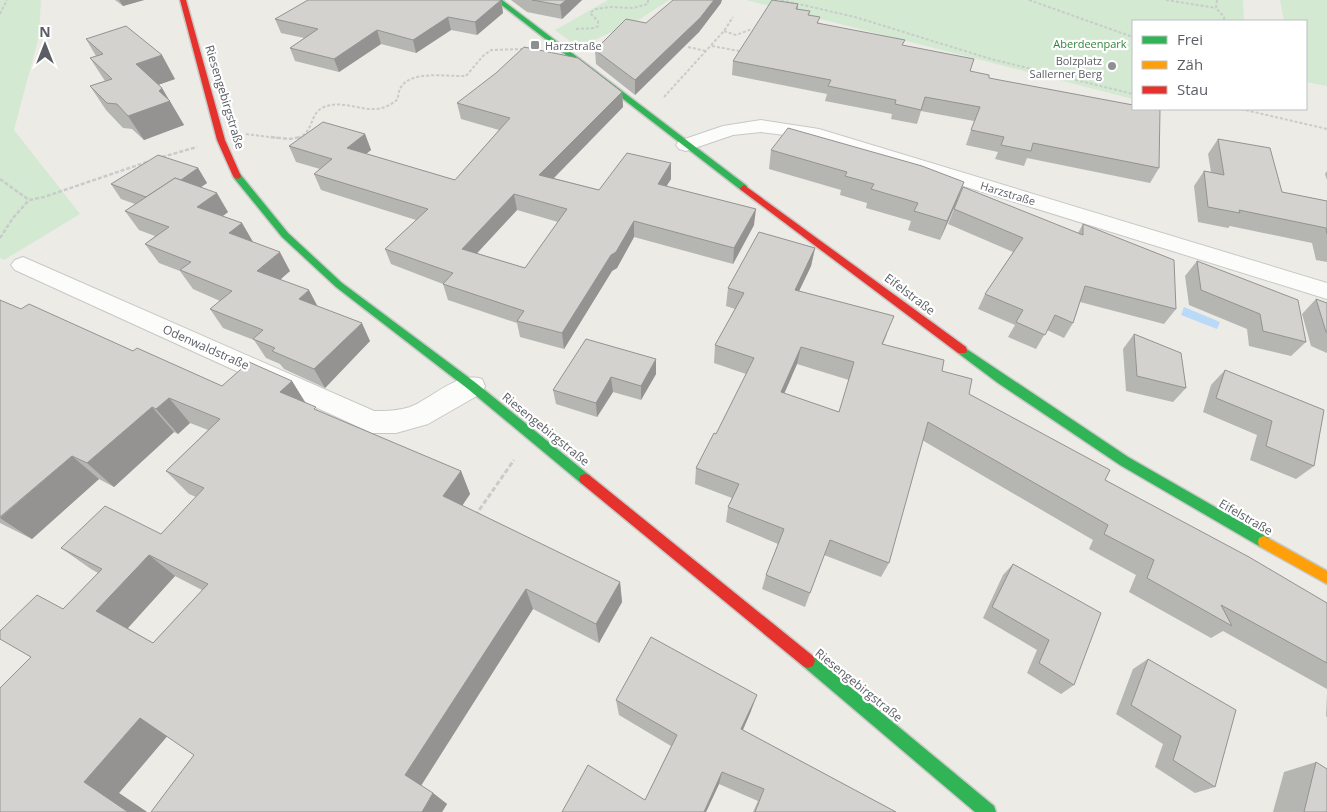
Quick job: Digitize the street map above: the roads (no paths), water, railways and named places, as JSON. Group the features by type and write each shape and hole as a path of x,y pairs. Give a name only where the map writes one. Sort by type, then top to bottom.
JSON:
{"street":[{"name":"Riesengebirgstraße","path":"183,0 221,140 236,174 285,235 339,285 532,434 890,728 988,812"},
{"name":"Eifelstraße","path":"498,0 686,145 1002,380 1124,461 1327,578"},
{"name":"Harzstraße","path":"686,145 730,130 761,126 812,133 1327,291"},
{"name":"Odenwaldstraße","path":"23,265 372,422 396,422 418,416 472,386"}],"water":[{"path":"1184,307 1220,322 1217,329 1181,315"}],"place":[{"name":"Harzstraße","path":"535,45"},
{"name":"Bolzplatz Sallerner Berg","path":"1112,66"}],"park label":[{"name":"Aberdeenpark","path":"1090,43"}]}
